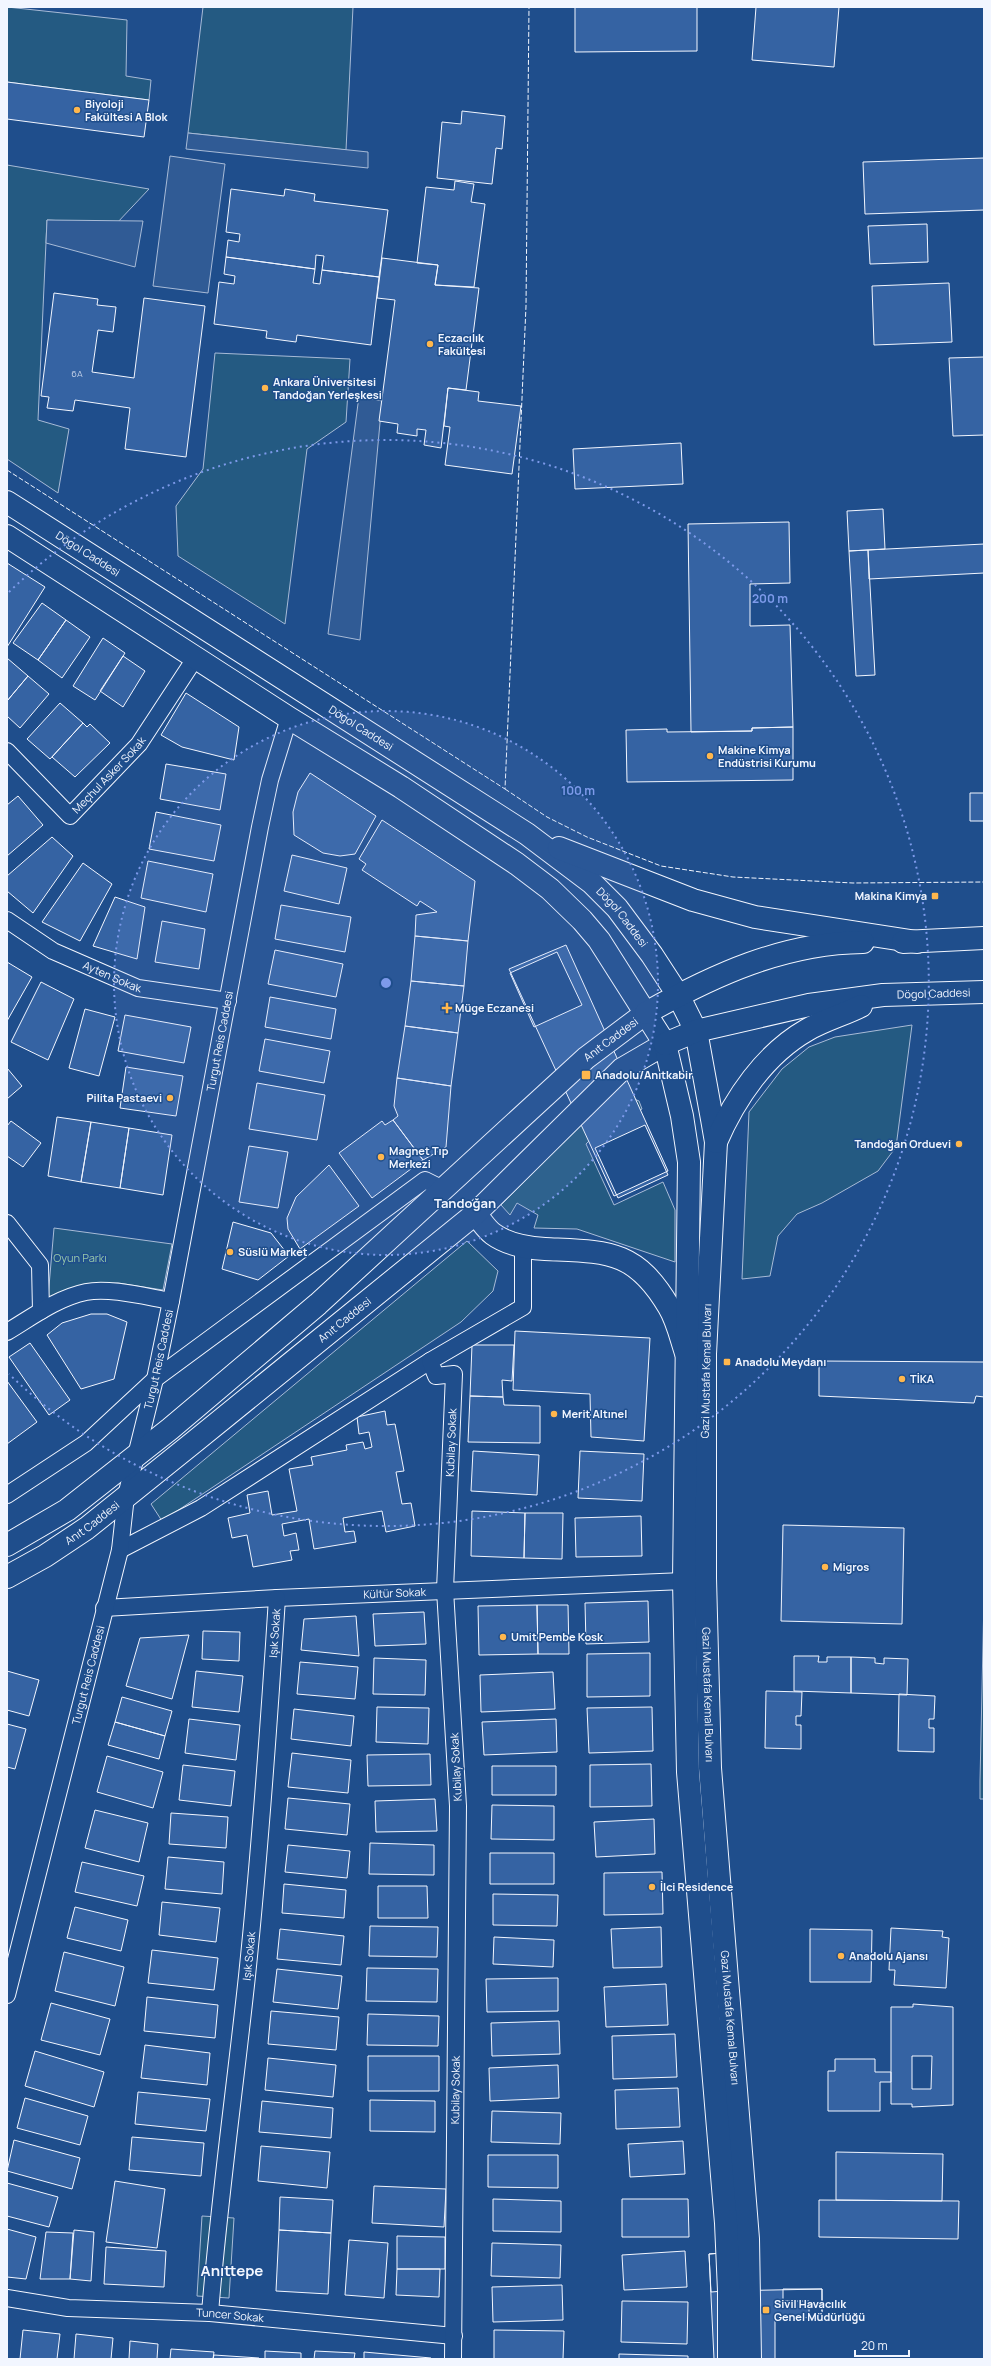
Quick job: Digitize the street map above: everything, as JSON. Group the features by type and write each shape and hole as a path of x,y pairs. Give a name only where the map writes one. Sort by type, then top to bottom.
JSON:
{"main road":[{"name":"Dögol Caddesi","path":"7,502 527,834 592,883 617,908 636,931 678,995 696,1031"},
{"path":"8,539 196,657 289,718 401,787 517,864 550,889 582,920 599,940 665,1044"},
{"path":"527,834 609,868 686,897 754,917 917,942"},
{"path":"646,1013 720,974 761,958 806,946 856,942 917,942 984,938"},
{"name":"Dögol Caddesi","path":"665,1044 696,1031 809,1005 883,995 984,992"},
{"path":"716,1142 725,1122 746,1087 787,1044 813,1027 883,995"},
{"name":"Anıt Caddesi","path":"7,1545 67,1510 136,1457 318,1304 445,1190 586,1058 646,1013"},
{"name":"Gazi Mustafa Kemal Bulvarı","path":"696,1031 716,1142 705,1354 704,1578 710,1768 748,2239 750,2359"},
{"name":"Anıt Caddesi","path":"7,1577 45,1556 87,1528 475,1214 622,1069 665,1044"},
{"name":"Gazi Mustafa Kemal Bulvarı","path":"665,1044 682,1116 689,1162 684,1581 688,1772 726,2231 729,2291 729,2359"},
{"path":"475,1214 493,1234 523,1248 595,1251 621,1257 638,1267 657,1288 670,1308 686,1353"}],"street":[{"name":"Meçhul Asker Sokak","path":"7,751 70,816 139,744 196,657"},
{"name":"Turgut Reis Caddesi","path":"7,1995 104,1608 120,1550 126,1496 155,1379 171,1301 270,780 289,718"},
{"name":"Ayten Sokak","path":"7,920 53,951 138,988 228,1001"},
{"path":"7,1495 86,1444 155,1379 424,1180 445,1190"},
{"path":"7,1223 40,1266 41,1311"},
{"path":"120,1550 201,1508 430,1361 523,1307 523,1248"},
{"path":"7,1332 60,1301 87,1292 125,1292 171,1301"},
{"name":"Kubilay Sokak","path":"430,1361 436,1376 454,1374 445,1590 458,1806 453,2359"},
{"name":"Kültür Sokak","path":"104,1608 445,1590 684,1581"},
{"name":"Işık Sokak","path":"210,2313 218,2220 247,1977 266,1775 277,1598"},
{"name":"Tuncer Sokak","path":"7,2298 68,2308 210,2313 454,2336"}],"green space":[{"path":"7,7 127,20 126,76 151,80 149,100 7,82"},
{"path":"203,7 353,7 346,150 188,133"},
{"path":"7,165 149,189 116,224 47,220 38,420 69,429 58,493 7,459"},
{"path":"215,353 350,359 346,422 307,449 285,624 178,556 176,506 203,469"},
{"path":"912,1025 896,1147 878,1171 822,1203 797,1214 778,1236 770,1276 742,1279 749,1112 782,1069 809,1047 835,1037"},
{"path":"620,1093 639,1101 642,1109 592,1138 586,1144 614,1205 663,1182 675,1210 675,1262 577,1229 534,1228 538,1215 517,1203 510,1215 501,1205 603,1102"},
{"name":"Oyun Parkı","path":"54,1228 172,1244 163,1290 118,1283 83,1285 48,1298"},
{"path":"467,1241 498,1271 493,1291 461,1322 162,1521 151,1504"},
{"path":"984,1597 984,1799 980,1799 980,1781"},
{"path":"202,2216 234,2218 229,2298 197,2296"}],"shaded area":[{"path":"188,133 368,152 368,168 186,149"},
{"path":"170,156 225,164 208,293 153,286"},
{"path":"47,220 143,221 135,267 46,243"},
{"path":"359,396 382,401 360,640 328,634"}],"building":[{"path":"575,7 697,7 697,51 575,52"},
{"path":"756,7 839,7 834,67 752,60"},
{"name":"Biyoloji Fakültesi A Blok","path":"7,82 149,100 144,137 7,119"},
{"path":"462,111 505,116 502,149 496,148 492,184 437,178 442,122 461,124"},
{"path":"984,158 984,210 865,214 863,162"},
{"path":"455,181 474,184 471,202 485,204 474,287 435,285 438,265 417,263 426,187 454,190"},
{"path":"231,189 284,196 285,189 315,194 314,201 388,210 379,277 322,270 324,256 316,255 315,269 226,257 228,240 239,242 240,234 226,232"},
{"path":"927,224 928,262 870,264 868,226"},
{"path":"226,257 315,269 313,283 320,284 322,270 379,277 371,345 297,335 296,342 266,338 267,331 214,324 219,282 234,284 235,276 224,274"},
{"name":"Eczacılık Fakültesi","path":"382,258 438,265 435,285 479,288 466,390 448,388 441,448 424,445 426,430 417,429 417,436 397,433 398,424 379,421 395,300 377,298"},
{"path":"949,283 952,342 874,345 872,286"},
{"path":"54,293 98,299 97,305 116,307 113,332 98,330 92,372 134,378 144,298 205,306 186,457 125,449 130,408 75,400 73,411 47,408 49,397 41,396"},
{"path":"984,357 984,435 953,436 949,358"},
{"path":"448,388 479,392 478,401 521,406 512,474 445,465 450,427 444,426"},
{"path":"681,443 683,484 575,489 573,449"},
{"path":"883,509 885,549 849,551 847,511"},
{"path":"789,522 790,583 750,584 750,626 790,625 793,727 752,728 752,731 691,732 688,524"},
{"path":"984,544 984,573 869,579 868,550"},
{"path":"868,550 875,675 856,676 849,551"},
{"path":"7,563 45,587 7,647"},
{"path":"42,603 66,620 38,660 13,643"},
{"path":"66,620 90,637 62,678 38,660"},
{"path":"103,638 125,653 95,700 73,686"},
{"path":"123,656 145,671 123,707 100,691"},
{"path":"7,658 28,676 7,701"},
{"path":"28,676 49,694 20,728 7,716 7,701"},
{"path":"186,693 239,727 234,760 182,747 161,735"},
{"path":"60,703 83,723 50,759 27,739"},
{"path":"83,723 87,727 90,724 110,743 75,777 52,757"},
{"name":"Makine Kimya Endüstrisi Kurumu","path":"793,727 793,780 627,782 626,730 667,729 667,732 752,731 752,728"},
{"path":"166,764 226,774 220,810 160,799"},
{"path":"310,773 376,816 355,854 340,856 323,853 294,835 293,812 298,792"},
{"path":"970,793 984,793 984,821 970,821"},
{"path":"18,796 43,825 7,856 7,805"},
{"path":"156,812 221,825 214,861 149,849"},
{"path":"382,820 475,881 468,941 415,936 416,915 437,912 420,901 417,906 362,870 366,864 359,859"},
{"path":"52,837 73,856 33,913 7,891 7,876"},
{"path":"292,855 347,868 339,904 284,891"},
{"path":"148,861 213,874 206,912 141,898"},
{"path":"83,863 112,884 80,941 42,922"},
{"path":"115,897 145,907 137,959 93,946"},
{"path":"281,905 351,917 345,952 275,939"},
{"path":"162,921 205,929 199,969 155,962"},
{"path":"415,936 468,941 464,986 411,981"},
{"name":"Anadolu/Anıtkabir","path":"566,945 668,1171 614,1196 509,969"},
{"path":"275,950 343,964 336,997 268,984"},
{"path":"557,952 582,1005 534,1027 510,973"},
{"path":"7,962 32,977 7,1021"},
{"path":"411,981 464,986 458,1033 405,1026"},
{"path":"41,982 74,999 48,1060 11,1042"},
{"path":"270,997 336,1009 331,1039 265,1027"},
{"path":"85,1009 115,1017 99,1076 69,1068"},
{"path":"125,1015 191,1027 184,1063 118,1051"},
{"path":"405,1026 458,1033 451,1086 397,1078"},
{"path":"265,1039 330,1051 324,1083 259,1071"},
{"path":"126,1067 183,1076 176,1116 120,1108"},
{"path":"7,1068 22,1086 7,1099"},
{"path":"397,1078 451,1086 446,1147 423,1160 393,1120 398,1116 394,1106"},
{"path":"257,1083 325,1095 317,1140 249,1129"},
{"path":"57,1117 91,1122 81,1182 48,1176"},
{"name":"Magnet Tıp Merkezi","path":"393,1120 423,1160 372,1198 339,1153 382,1121 385,1125"},
{"path":"11,1121 41,1143 23,1167 7,1156 7,1126"},
{"path":"91,1122 129,1128 120,1188 81,1182"},
{"path":"645,1125 668,1175 618,1198 595,1148"},
{"path":"129,1128 172,1135 163,1195 120,1188"},
{"path":"249,1146 288,1152 278,1208 239,1202"},
{"path":"329,1165 359,1206 300,1249 288,1229 287,1218 296,1197"},
{"path":"233,1222 271,1233 289,1256 258,1280 222,1269"},
{"path":"91,1314 107,1314 127,1322 114,1379 81,1389 47,1335 62,1323"},
{"path":"515,1331 650,1338 644,1441 591,1437 590,1394 513,1390"},
{"path":"30,1343 70,1400 49,1415 9,1357"},
{"path":"472,1345 514,1345 512,1381 502,1380 503,1397 470,1396"},
{"name":"TİKA","path":"819,1361 984,1362 984,1397 976,1396 974,1403 819,1396"},
{"path":"7,1381 37,1422 7,1444"},
{"path":"470,1396 503,1397 504,1405 540,1406 540,1443 468,1442"},
{"path":"385,1411 387,1425 395,1424 404,1471 396,1472 402,1504 411,1503 415,1526 386,1532 382,1511 343,1518 345,1532 354,1531 356,1542 314,1549 309,1519 282,1524 284,1536 296,1533 299,1550 290,1551 292,1560 253,1567 247,1535 232,1538 228,1518 250,1513 247,1495 268,1491 272,1515 297,1511 289,1469 313,1465 311,1457 347,1450 346,1445 363,1442 365,1449 372,1447 369,1432 359,1434 357,1417"},
{"path":"473,1451 539,1455 537,1495 471,1491"},
{"path":"580,1451 644,1454 642,1501 578,1498"},
{"path":"472,1511 525,1513 524,1558 471,1556"},
{"path":"525,1513 563,1513 562,1559 524,1558"},
{"path":"641,1516 642,1556 576,1557 575,1518"},
{"path":"783,1525 904,1528 902,1624 781,1621"},
{"path":"648,1601 649,1642 586,1644 585,1603"},
{"path":"537,1605 568,1605 569,1654 538,1654"},
{"path":"537,1605 538,1654 479,1655 478,1606"},
{"path":"424,1612 426,1644 375,1646 373,1614"},
{"path":"356,1616 359,1656 301,1650 304,1619"},
{"path":"203,1631 240,1632 239,1661 202,1659"},
{"path":"189,1635 172,1699 126,1686 140,1638"},
{"path":"650,1653 650,1696 587,1697 587,1654"},
{"path":"794,1656 819,1656 818,1662 827,1662 827,1657 851,1657 851,1693 794,1691"},
{"path":"851,1657 875,1658 875,1663 884,1664 884,1658 908,1659 907,1695 851,1693"},
{"path":"374,1658 426,1660 425,1695 373,1694"},
{"path":"300,1662 358,1667 355,1699 297,1694"},
{"path":"7,1671 39,1680 29,1716 7,1710"},
{"path":"196,1671 243,1676 239,1712 192,1707"},
{"path":"553,1672 555,1709 481,1712 480,1675"},
{"path":"766,1691 802,1692 801,1716 796,1716 796,1725 801,1725 801,1749 765,1748"},
{"path":"899,1694 935,1696 934,1719 929,1719 929,1728 934,1728 934,1752 898,1751"},
{"path":"122,1697 172,1711 165,1736 115,1722"},
{"path":"377,1707 429,1708 428,1744 376,1742"},
{"path":"652,1707 653,1751 589,1753 587,1708"},
{"path":"294,1709 354,1716 351,1746 291,1739"},
{"path":"189,1719 240,1725 236,1760 185,1753"},
{"path":"556,1719 557,1752 484,1755 482,1722"},
{"path":"115,1722 165,1736 159,1759 108,1745"},
{"path":"7,1724 26,1729 15,1769 7,1767"},
{"path":"292,1753 351,1760 348,1793 288,1787"},
{"path":"430,1754 431,1785 368,1786 367,1755"},
{"path":"107,1756 163,1772 153,1808 97,1792"},
{"path":"651,1764 652,1806 590,1807 590,1765"},
{"path":"183,1765 235,1771 231,1806 179,1800"},
{"path":"492,1766 556,1766 556,1795 492,1795"},
{"path":"288,1798 350,1804 347,1835 285,1829"},
{"path":"435,1799 437,1831 376,1832 375,1801"},
{"path":"492,1805 554,1806 554,1840 491,1839"},
{"path":"95,1810 148,1823 139,1862 85,1848"},
{"path":"171,1813 228,1817 226,1848 169,1844"},
{"path":"654,1819 655,1854 596,1857 594,1822"},
{"path":"370,1843 434,1845 434,1875 369,1874"},
{"path":"288,1845 350,1851 347,1878 285,1872"},
{"path":"490,1853 554,1853 554,1884 490,1884"},
{"path":"168,1857 224,1862 222,1894 165,1889"},
{"path":"82,1862 144,1876 137,1906 75,1892"},
{"path":"662,1872 663,1914 604,1915 604,1873"},
{"path":"284,1884 346,1890 344,1918 282,1913"},
{"path":"378,1886 427,1886 428,1918 378,1918"},
{"path":"493,1894 558,1895 557,1926 493,1925"},
{"path":"162,1902 220,1908 216,1942 159,1935"},
{"path":"75,1907 128,1920 121,1951 67,1938"},
{"path":"370,1926 438,1927 437,1957 369,1956"},
{"path":"661,1927 662,1967 613,1968 611,1929"},
{"path":"891,1928 943,1931 942,1937 949,1938 946,1988 894,1985 895,1970 889,1970"},
{"path":"280,1929 344,1936 341,1965 277,1959"},
{"name":"Anadolu Ajansı","path":"810,1929 872,1930 871,1982 810,1982"},
{"path":"494,1937 554,1940 553,1967 493,1964"},
{"path":"152,1950 218,1958 214,1990 148,1983"},
{"path":"64,1952 124,1967 115,2006 55,1991"},
{"path":"367,1968 438,1969 437,2002 366,2001"},
{"path":"277,1969 342,1976 338,2009 273,2002"},
{"path":"558,1978 558,2011 487,2012 486,1979"},
{"path":"666,1984 668,2025 606,2027 604,1987"},
{"path":"147,1997 218,2005 215,2038 144,2031"},
{"path":"51,2003 110,2019 100,2055 41,2040"},
{"path":"913,2004 953,2007 953,2105 912,2107 912,2104 891,2104 891,2007 913,2007","holes":["912,2056 932,2056 931,2089 912,2089"]},
{"path":"271,2011 339,2017 336,2050 268,2044"},
{"path":"368,2014 439,2016 438,2046 367,2045"},
{"path":"559,2021 560,2054 492,2056 491,2023"},
{"path":"675,2034 677,2077 613,2079 612,2036"},
{"path":"145,2045 210,2053 207,2085 141,2078"},
{"path":"35,2051 104,2072 94,2107 25,2086"},
{"path":"368,2056 439,2056 439,2091 368,2091"},
{"path":"268,2058 336,2065 333,2097 265,2090"},
{"path":"835,2059 875,2059 875,2072 891,2072 891,2082 880,2082 880,2111 828,2111 828,2071 835,2071"},
{"path":"558,2065 559,2098 490,2101 489,2068"},
{"path":"678,2088 680,2127 616,2129 615,2090"},
{"path":"138,2092 210,2099 206,2131 135,2124"},
{"path":"25,2098 88,2116 80,2145 17,2128"},
{"path":"370,2100 435,2101 435,2132 370,2131"},
{"path":"262,2101 333,2108 331,2138 259,2132"},
{"path":"492,2111 561,2113 560,2144 491,2142"},
{"path":"132,2137 204,2143 201,2176 129,2170"},
{"path":"14,2140 80,2158 72,2189 7,2171"},
{"path":"683,2141 685,2174 630,2177 628,2144"},
{"path":"261,2146 330,2152 327,2188 258,2181"},
{"path":"836,2152 943,2154 942,2201 836,2200"},
{"path":"488,2155 558,2155 558,2188 488,2187"},
{"path":"115,2181 165,2189 157,2248 106,2242"},
{"path":"7,2183 58,2197 49,2227 7,2216"},
{"path":"374,2186 446,2189 444,2227 372,2223"},
{"path":"280,2197 333,2200 331,2233 279,2230"},
{"path":"493,2199 561,2201 561,2232 493,2231"},
{"path":"622,2199 688,2199 689,2237 622,2237"},
{"path":"819,2200 959,2201 958,2239 819,2237"},
{"path":"7,2229 36,2237 26,2279 7,2277"},
{"path":"74,2230 94,2232 91,2281 70,2279"},
{"path":"279,2230 331,2233 328,2294 276,2291"},
{"path":"46,2232 73,2233 70,2279 40,2279"},
{"path":"397,2236 445,2237 445,2269 397,2269"},
{"path":"349,2240 388,2243 384,2298 345,2295"},
{"path":"492,2243 561,2245 560,2278 491,2276"},
{"path":"106,2247 166,2251 164,2287 104,2284"},
{"path":"685,2251 687,2287 624,2290 622,2255"},
{"path":"722,2253 724,2291 822,2289 822,2318 775,2317 775,2359 714,2359 709,2254"},
{"path":"722,2253 724,2291 711,2292 709,2254"},
{"path":"397,2269 440,2269 439,2297 396,2295"},
{"path":"562,2285 563,2320 493,2322 492,2287"},
{"path":"783,2289 822,2289 822,2318 809,2318 809,2301 783,2301"},
{"path":"622,2301 688,2302 687,2344 621,2342"},
{"path":"23,2330 60,2334 57,2359 20,2359"},
{"path":"494,2330 564,2331 563,2359 494,2359"},
{"path":"76,2334 113,2338 111,2359 74,2359"},
{"path":"130,2341 158,2344 157,2359 129,2359"},
{"path":"171,2349 214,2352 213,2359 170,2359"},
{"path":"265,2351 301,2353 301,2359 265,2359"},
{"path":"315,2351 355,2353 354,2359 314,2359"},
{"path":"364,2352 431,2358 431,2359 364,2359"},
{"path":"619,2354 688,2356 688,2359 619,2359"},
{"path":"214,2355 259,2358 259,2359 213,2359"}],"fence":[{"path":"7,470 505,789 526,306 529,7"},
{"path":"505,789 547,817 587,837 661,866 733,877 853,883 984,882"}],"place":[{"name":"Biyoloji Fakültesi A Blok","path":"77,110"},
{"name":"Eczacılık Fakültesi","path":"430,344"},
{"name":"Ankara Üniversitesi Tandoğan Yerleşkesi","path":"265,388"},
{"name":"Makine Kimya Endüstrisi Kurumu","path":"710,756"},
{"name":"Makina Kimya","path":"935,896"},
{"name":"Müge Eczanesi","path":"447,1008"},
{"name":"Anadolu/Anıtkabir","path":"586,1075"},
{"name":"Pilita Pastaevi","path":"170,1098"},
{"name":"Tandoğan Orduevi","path":"959,1144"},
{"name":"Magnet Tıp Merkezi","path":"381,1157"},
{"name":"Süslü Market","path":"230,1252"},
{"name":"Anadolu Meydanı","path":"727,1362"},
{"name":"TİKA","path":"902,1379"},
{"name":"Merit Altınel","path":"554,1414"},
{"name":"Migros","path":"825,1567"},
{"name":"Umit Pembe Kosk","path":"503,1637"},
{"name":"İlci Residence","path":"652,1887"},
{"name":"Anadolu Ajansı","path":"841,1956"},
{"name":"Sivil Havacılık Genel Müdürlüğü","path":"766,2310"}],"district":[{"name":"Tandoğan","path":"465,1203"},
{"name":"Anıttepe","path":"232,2271"}]}
